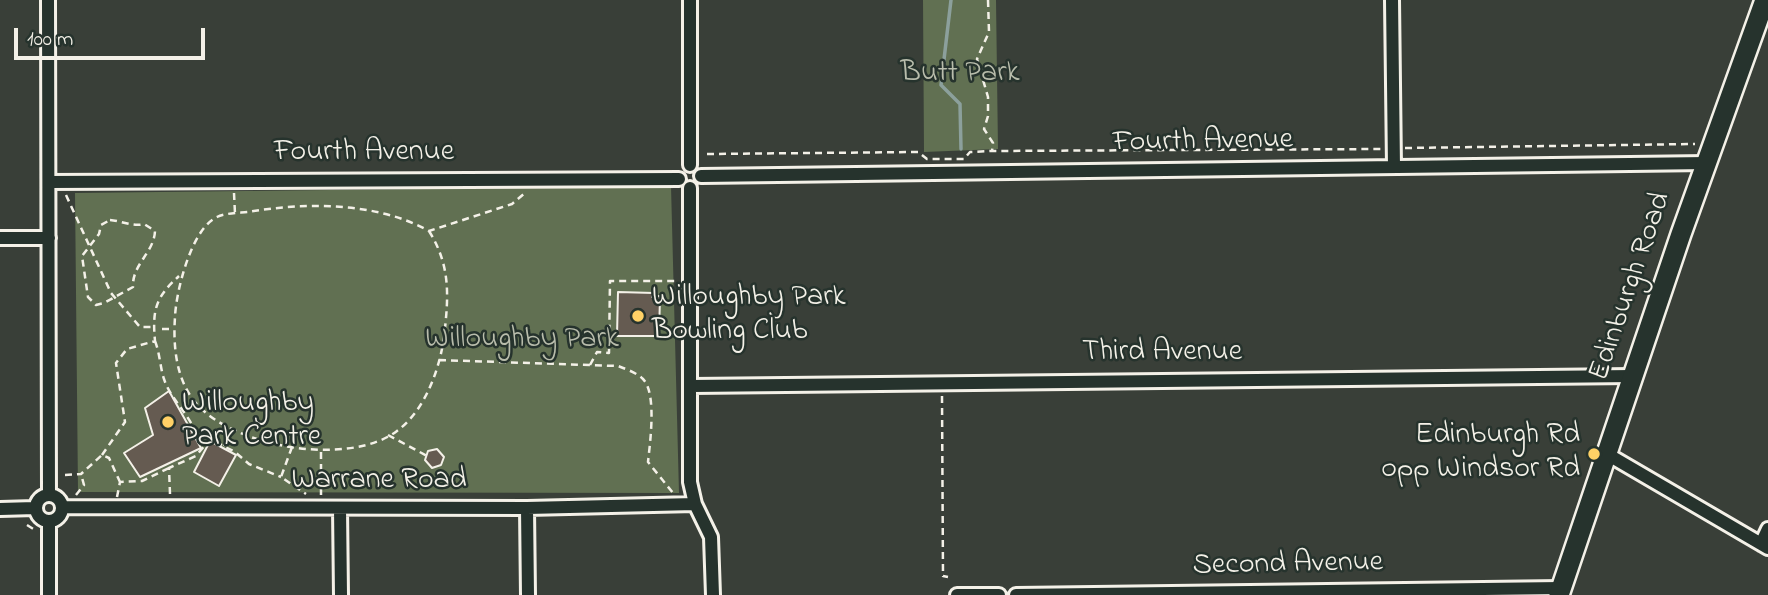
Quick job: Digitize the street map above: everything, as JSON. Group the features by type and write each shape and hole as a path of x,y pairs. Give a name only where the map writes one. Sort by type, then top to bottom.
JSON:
{"main road":[{"name":"Edinburgh Road","path":"1560,592 1765,0"}],"street":[{"path":"48,0 49,495"},
{"path":"690,165 691,0"},
{"path":"1392,0 1394,167"},
{"name":"Fourth Avenue","path":"701,176 1707,163"},
{"path":"690,165 696,167 701,176 697,185 690,188 684,186 679,179 680,171 690,165"},
{"name":"Fourth Avenue","path":"49,182 679,179"},
{"path":"690,188 690,482 695,504 711,537 713,595"},
{"path":"0,238 49,238"},
{"name":"Third Avenue","path":"691,386 1633,376"},
{"path":"1607,454 1765,546 1768,529"},
{"path":"49,495 57,498 62,508 57,519 49,522 38,516 35,508 41,497 49,495"},
{"name":"Warrane Road","path":"62,508 321,503 340,508 527,508 695,504"},
{"path":"0,509 35,508"},
{"path":"340,508 341,595"},
{"path":"527,508 528,595"},
{"path":"49,522 49,595"},
{"name":"Second Avenue","path":"1016,595 1560,592"},
{"path":"957,595 999,595"}],"path":[{"path":"988,0 989,32 977,59 988,97 988,116 984,129 993,143 992,151"},
{"path":"707,154 918,152 927,159 964,159 970,152 992,151 1695,144"},
{"path":"429,231 512,204 524,195 532,180"},
{"path":"234,181 235,214"},
{"path":"66,195 114,298 140,327 154,327"},
{"path":"307,206 378,211 408,219 429,231 445,264 449,280 444,346 417,412 396,432 345,450 292,447 232,430 194,401 181,376 174,329 181,275 204,230 216,217 235,214 307,206"},
{"path":"110,220 136,226 144,224 155,231 154,245 144,255 132,275 133,287 114,298 96,304 88,297 87,272 82,265 82,256 102,225 110,220"},
{"path":"181,275 159,294 154,327 155,341 164,380 189,415 196,433 224,446 248,464 303,489 309,499 321,503 321,450"},
{"path":"590,365 597,352 609,353 610,281 691,281"},
{"path":"162,329 174,329"},
{"path":"65,475 81,474 102,455 125,422 116,363 127,349 155,341"},
{"path":"439,360 618,366 643,379 650,396 648,462 675,495"},
{"path":"942,382 943,576 948,577"},
{"path":"224,446 232,430"},
{"path":"388,435 429,457"},
{"path":"120,482 142,481 196,456 210,439"},
{"path":"281,477 292,447"},
{"path":"102,455 108,458 120,482 116,508"},
{"path":"169,468 169,508"},
{"path":"71,497 81,492 85,485 81,474"},
{"path":"27,525 35,530"}],"green space":[{"name":"Butt Park","path":"923,0 996,0 998,149 924,152"},
{"name":"Willoughby Park","path":"671,186 679,493 78,492 75,193"}],"building":[{"name":"Willoughby Park Bowling Club","path":"618,292 654,293 652,297 660,296 659,336 617,336"},
{"name":"Willoughby Park Centre","path":"169,391 201,448 140,477 124,453 153,435 145,408"},
{"path":"210,441 236,455 219,486 194,472"},
{"path":"437,449 444,457 441,465 432,468 425,460 428,451"}],"waterway":[{"path":"951,0 941,85 960,104 961,149"}],"place":[{"name":"Willoughby Park Bowling Club","path":"638,316"},
{"name":"Willoughby Park Centre","path":"168,422"},
{"name":"Edinburgh Rd opp Windsor Rd","path":"1594,454"}]}
